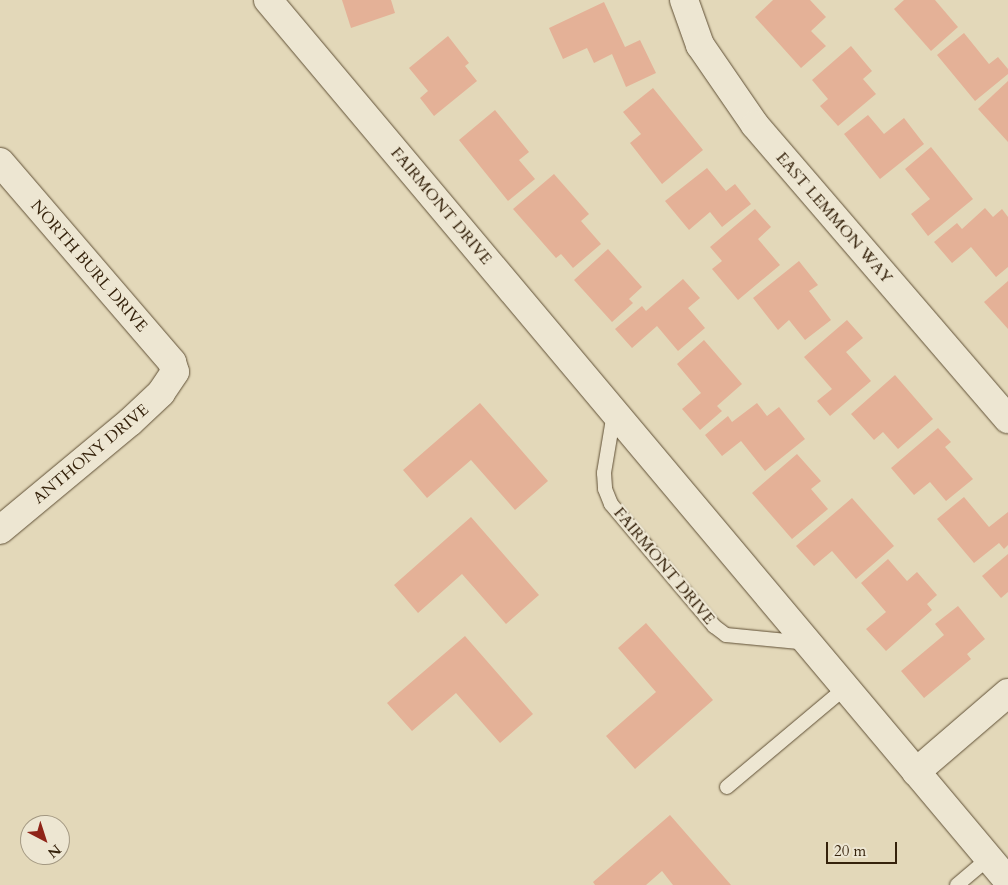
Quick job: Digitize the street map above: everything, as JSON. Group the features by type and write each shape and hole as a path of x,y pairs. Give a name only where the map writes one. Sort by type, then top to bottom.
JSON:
{"street":[{"name":"FAIRMONT DRIVE","path":"268,0 1008,881"},
{"name":"EAST LEMMON WAY","path":"684,0 700,45 755,125 1008,419"},
{"name":"NORTH BURL DRIVE","path":"0,162 172,362 175,372"},
{"name":"ANTHONY DRIVE","path":"0,530 161,394 175,372"},
{"path":"916,772 1008,693"}],"lane":[{"name":"FAIRMONT DRIVE","path":"614,412 604,473 605,489 611,504 714,626 726,634 808,644"},
{"path":"727,787 845,688"},
{"path":"957,885 989,858"}],"building":[{"path":"342,0 391,0 395,13 351,28"},
{"path":"773,0 810,0 826,17 811,31 826,46 801,68 755,17"},
{"path":"904,0 935,0 958,27 931,51 894,9"},
{"path":"604,2 625,47 640,40 656,73 626,87 612,54 594,63 587,48 563,59 549,28"},
{"path":"964,33 989,64 998,57 1008,69 1008,74 975,101 937,55"},
{"path":"448,36 469,63 465,66 477,81 434,116 420,98 428,91 409,68"},
{"path":"851,46 872,71 863,79 876,94 838,126 820,106 828,99 812,80"},
{"path":"1008,81 1008,142 978,109"},
{"path":"653,88 703,150 662,184 630,143 641,134 623,112"},
{"path":"495,110 529,152 519,160 535,179 508,201 459,140"},
{"path":"868,115 884,134 904,118 924,144 880,179 844,134"},
{"path":"931,147 973,199 928,236 911,214 930,199 905,169"},
{"path":"707,168 726,191 735,184 751,204 722,227 710,212 689,230 665,201"},
{"path":"554,174 589,214 581,221 601,244 573,268 561,254 556,258 513,209"},
{"path":"985,208 993,217 1002,209 1008,217 1008,267 996,277 971,247 952,263 934,242 957,223 962,229"},
{"path":"755,209 771,227 758,239 780,265 738,300 712,269 722,261 710,247"},
{"path":"608,249 642,287 629,299 633,303 612,322 574,280"},
{"path":"799,261 818,285 809,291 831,320 805,340 789,320 778,330 753,298"},
{"path":"683,279 700,298 688,308 705,328 678,351 657,326 632,348 615,329 642,306 646,311"},
{"path":"1008,281 1008,329 984,302"},
{"path":"847,320 863,338 846,352 871,381 830,416 817,401 832,389 804,357"},
{"path":"704,340 742,384 717,406 722,411 700,430 682,409 701,393 677,364"},
{"path":"895,375 933,419 898,449 883,432 874,440 851,414"},
{"path":"480,403 548,481 515,510 471,460 427,498 403,470"},
{"path":"757,403 767,416 779,407 805,439 765,471 741,441 722,456 705,435 728,416 732,422"},
{"path":"938,428 951,442 945,447 973,479 946,501 930,482 914,495 891,468"},
{"path":"797,454 821,481 811,489 828,509 792,539 752,493"},
{"path":"964,497 989,527 1008,512 1008,545 1004,549 999,543 974,563 937,519"},
{"path":"852,498 894,546 856,579 832,551 814,566 796,546"},
{"path":"471,517 539,595 506,624 462,574 418,613 394,585"},
{"path":"1008,554 1008,592 1001,598 982,576"},
{"path":"888,559 907,581 917,572 937,595 927,604 932,610 886,651 866,629 886,612 861,583"},
{"path":"958,606 985,639 967,654 971,659 924,698 901,671 944,635 935,624"},
{"path":"646,623 713,700 635,769 606,736 656,692 618,648"},
{"path":"465,636 533,714 500,743 456,693 412,731 387,703"},
{"path":"670,815 731,885 673,885 662,871 646,885 595,885 593,882"}]}
